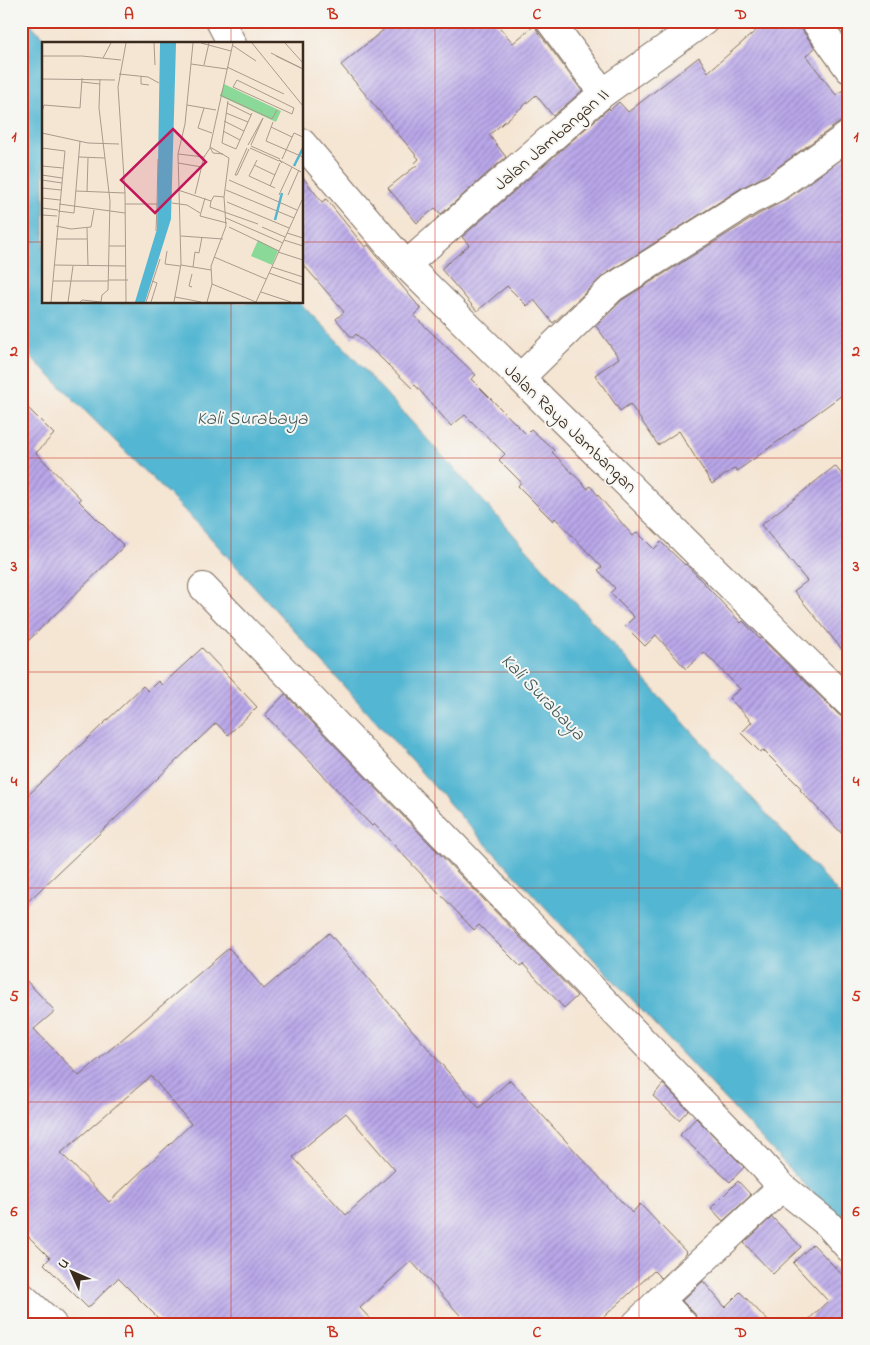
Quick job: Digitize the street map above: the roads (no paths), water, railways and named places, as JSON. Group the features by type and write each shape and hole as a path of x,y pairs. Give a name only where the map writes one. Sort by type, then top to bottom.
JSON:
{"street":[{"path":"220,21 231,42"},
{"path":"550,21 603,93"},
{"name":"Jalan Jambangan II","path":"406,265 603,93 704,21"},
{"path":"815,21 849,69"},
{"path":"520,378 612,288 743,205 774,188 849,135"},
{"name":"Jalan Raya Jambangan","path":"304,145 406,265 849,703"},
{"path":"203,587 758,1160 782,1188 827,1222 849,1248"},
{"path":"636,1324 782,1188"},
{"path":"21,1296 52,1324"},
{"path":"660,1300 683,1324"}],"water":[{"name":"Kali Surabaya","path":"21,21 28,21 47,42 42,42 42,304 301,304 351,355 849,905 849,1232 483,841 200,526 21,347"}]}
